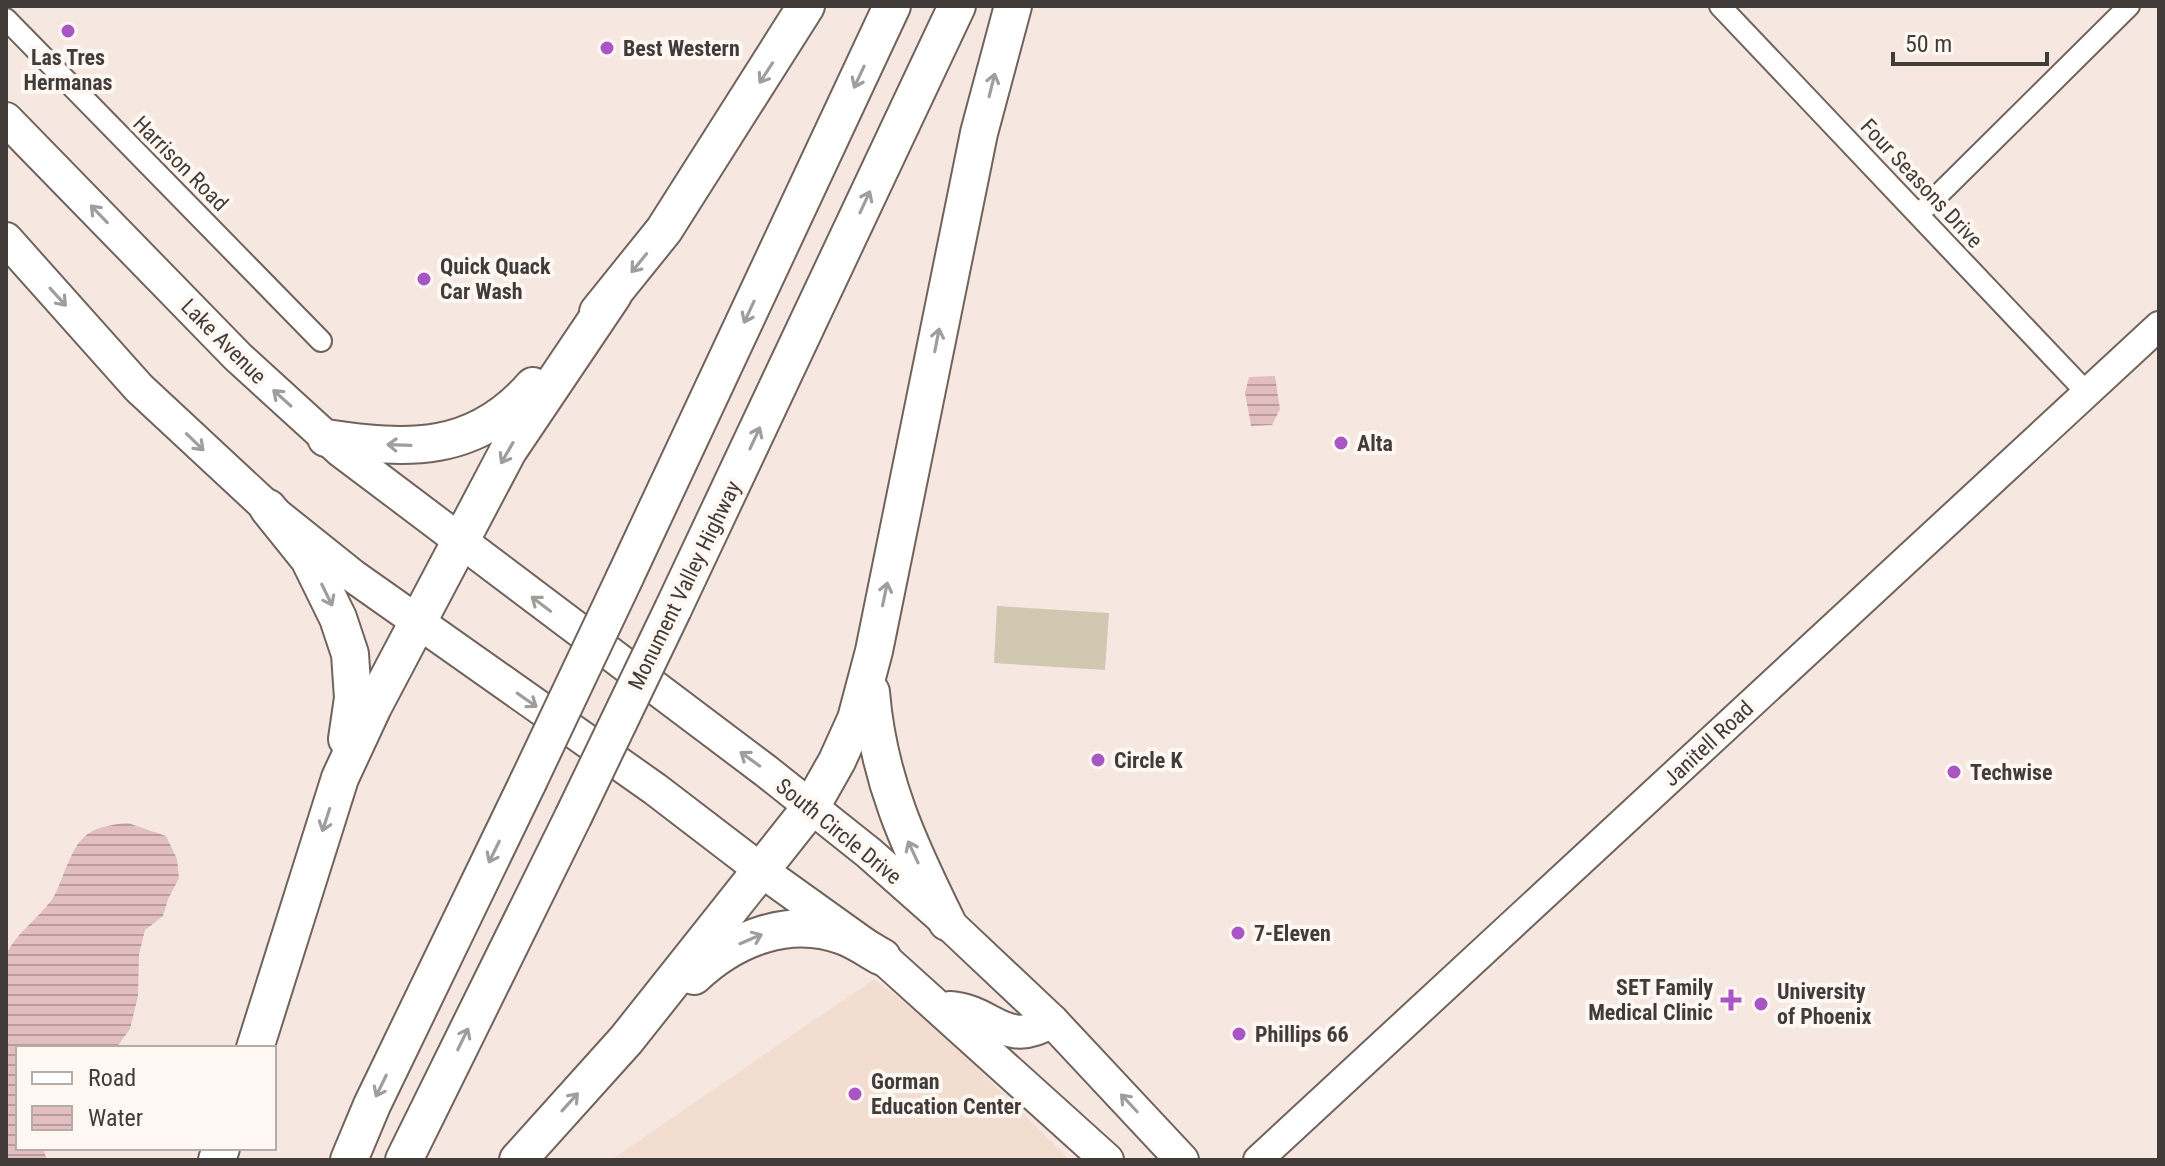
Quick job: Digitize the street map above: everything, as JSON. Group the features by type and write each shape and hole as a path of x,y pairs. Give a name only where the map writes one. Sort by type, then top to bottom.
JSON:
{"highway":[{"path":"326,438 367,444 422,446 448,442 478,431 526,395 613,295 664,230 806,6"},
{"path":"349,1160 372,1105 625,577 892,6"},
{"name":"Monument Valley Highway","path":"404,1160 673,609 957,6"},
{"path":"518,1160 626,1040 762,871 811,807 856,719 869,671 979,133 1013,6"},
{"path":"256,1046 340,778 373,707 508,451 613,295"},
{"path":"268,508 309,559 338,618 350,654 353,698 340,778"},
{"path":"869,671 874,730 891,797 916,859 947,922"},
{"path":"626,1040 704,967 726,951 768,932 797,927 825,931 846,936 882,957"}],"main road":[{"name":"Lake Avenue","path":"6,119 238,357 326,438 460,543"},
{"path":"6,239 139,388 268,508 353,576 655,789 882,957 1107,1160"},
{"name":"South Circle Drive","path":"460,543 811,807 947,922 1052,1021 1182,1160"},
{"path":"939,1007 969,1010 992,1024 1018,1033 1035,1031 1052,1021"}],"street":[{"name":"Four Seasons Drive","path":"1720,6 2088,394"},
{"path":"1919,214 2129,6"},
{"name":"Harrison Road","path":"6,19 321,341"},
{"name":"Janitell Road","path":"1258,1160 2159,326"}],"shaded area":[{"path":"997,606 1109,613 1105,670 994,663"},
{"name":"Gorman Education Center","path":"874,979 937,1028 1070,1160 611,1160"}],"water":[{"path":"1275,376 1280,409 1272,425 1251,426 1245,393 1249,377"},
{"path":"128,823 166,836 177,859 179,878 163,916 145,930 139,954 138,996 130,1029 117,1046 16,1046 16,1150 44,1150 47,1160 6,1160 6,954 51,901 78,844 92,832"}],"place":[{"name":"Las Tres Hermanas","path":"68,31"},
{"name":"Best Western","path":"607,48"},
{"name":"Quick Quack Car Wash","path":"424,279"},
{"name":"Alta","path":"1341,443"},
{"name":"Circle K","path":"1098,760"},
{"name":"Techwise","path":"1954,772"},
{"name":"7-Eleven","path":"1238,933"},
{"name":"SET Family Medical Clinic","path":"1731,1000"},
{"name":"University of Phoenix","path":"1761,1004"},
{"name":"Phillips 66","path":"1239,1034"},
{"name":"Gorman Education Center","path":"855,1094"}]}
